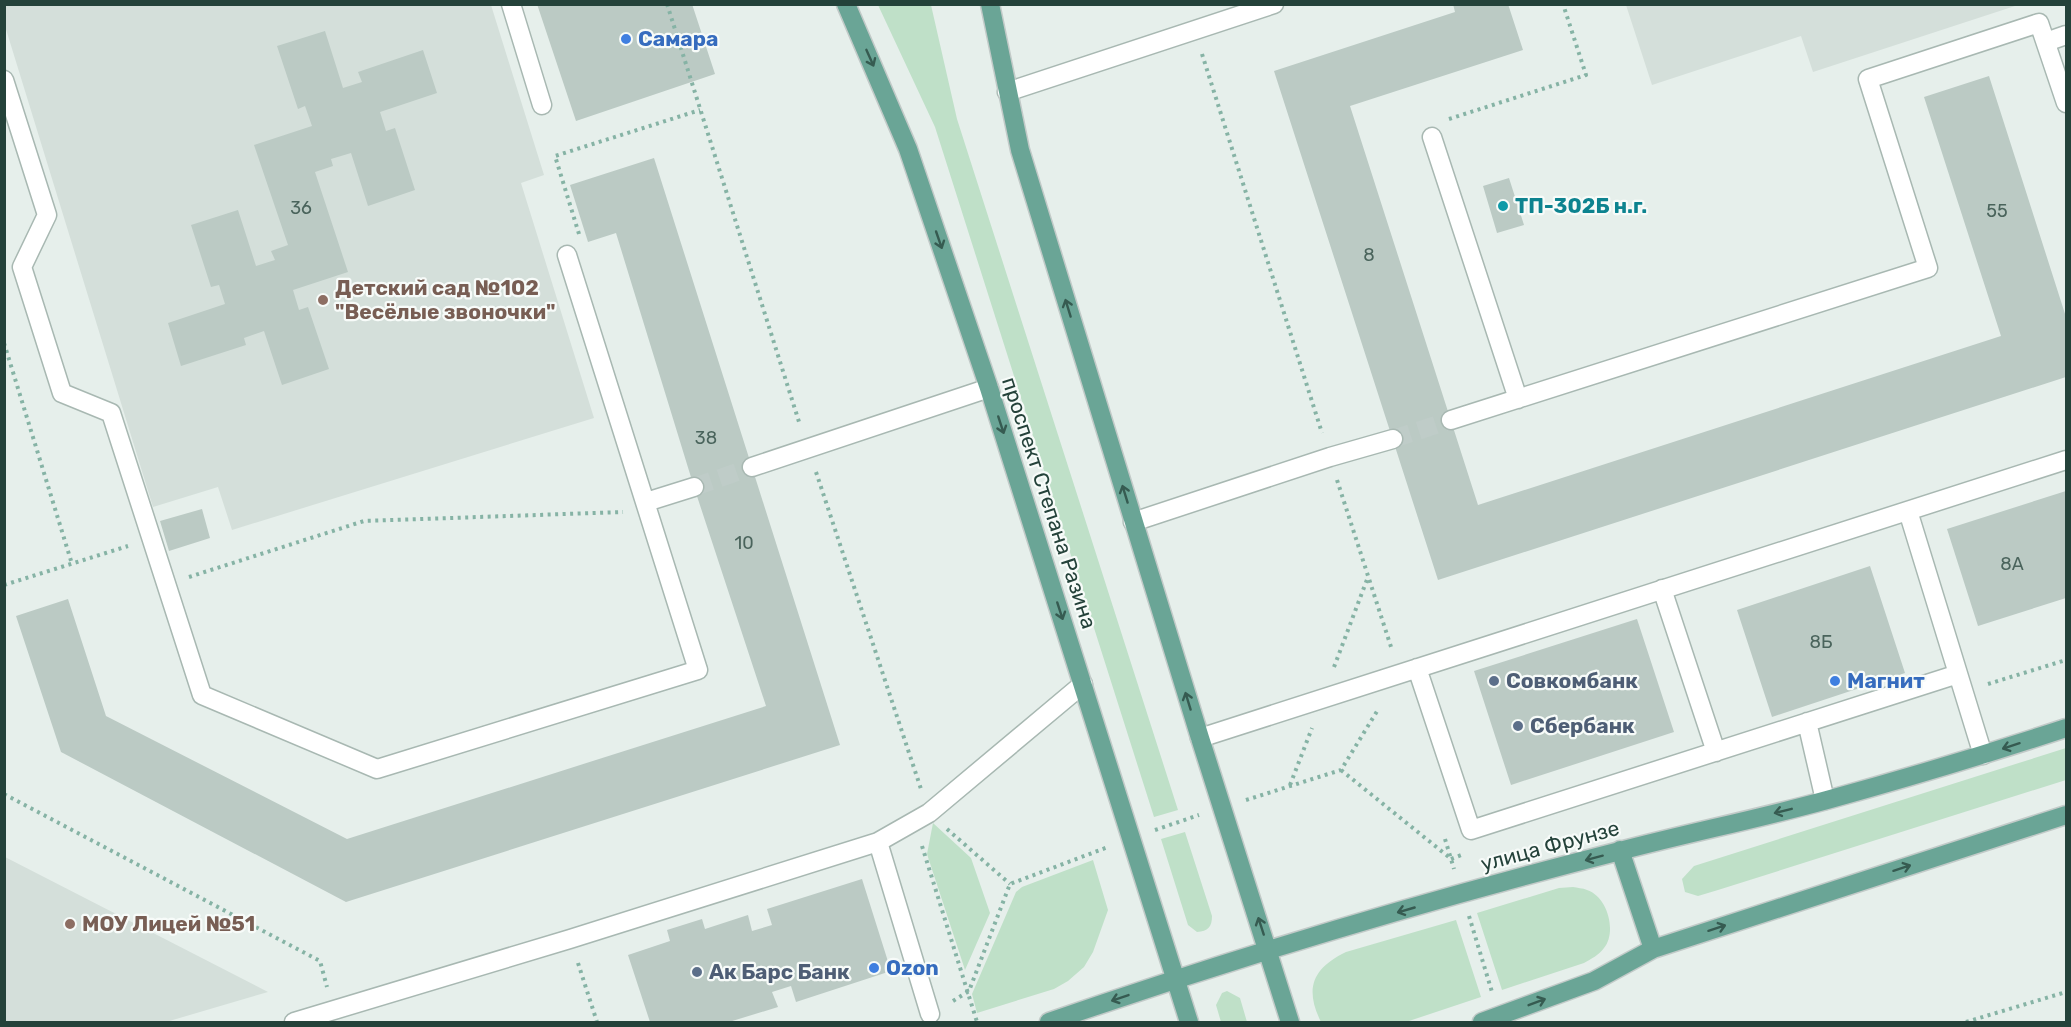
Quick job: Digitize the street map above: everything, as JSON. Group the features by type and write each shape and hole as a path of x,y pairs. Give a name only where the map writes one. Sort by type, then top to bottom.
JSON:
{"main road":[{"name":"проспект Степана Разина","path":"846,4 908,149 989,388 1189,1023"},
{"path":"990,4 1020,150 1133,522 1290,1023"},
{"name":"улица Фрунзе","path":"1049,1023 1268,949 1620,850 1825,800 1983,755 2067,728"},
{"path":"1482,1023 1594,981 1653,949 2067,815"},
{"path":"1620,850 1653,949"}],"lane":[{"path":"511,4 542,105"},
{"path":"1007,92 1274,4"},
{"path":"1451,420 1928,268 1868,79 2039,23 2067,103"},
{"path":"2046,42 2067,35"},
{"path":"4,80 47,215 22,267 62,393 111,412 202,694 377,770 698,670 567,255"},
{"path":"1436,129 1518,399"},
{"path":"752,467 989,388"},
{"path":"1133,522 1330,457 1393,439"},
{"path":"1200,738 2067,460"},
{"path":"647,507 694,487"},
{"path":"1908,511 1983,755"},
{"path":"1662,590 1716,752"},
{"path":"1417,668 1471,830 1958,674"},
{"path":"294,1023 878,842 929,813 1083,684"},
{"path":"1807,722 1825,800"},
{"path":"878,842 930,1014"}],"path":[{"path":"667,4 808,448 929,813 922,847 969,991 977,1023"},
{"path":"1436,129 1586,75 1563,4"},
{"path":"580,236 555,156 700,110"},
{"path":"4,344 72,564"},
{"path":"166,584 364,521 647,507"},
{"path":"4,585 152,539"},
{"path":"129,546 132,555"},
{"path":"930,1014 969,991 1010,884 1130,838 1341,770 1399,674"},
{"path":"1341,770 1451,859 1500,1017"},
{"path":"4,794 320,961 334,1010"},
{"path":"929,813 1010,884"},
{"path":"570,939 597,1023"},
{"path":"1966,1023 2067,992"}],"shaded area":[{"path":"1626,4 2018,5 1813,72 1801,36 1652,85"},
{"name":"Детский сад №102 \"Весёлые звоночки\"","path":"4,5 491,5 544,175 521,183 594,418 232,530 218,487 153,507 5,26"},
{"name":"МОУ Лицей №51","path":"4,857 268,992 166,1022 5,1022"}],"green space":[{"path":"878,5 931,5 957,119 1178,810 1154,817 935,127"},
{"path":"2066,748 2066,780 1698,896 1685,892 1682,879 1694,866"},
{"path":"933,823 971,858 990,913 965,970 927,854"},
{"path":"1185,832 1212,916 1209,928 1197,932 1188,925 1161,839"},
{"path":"1093,860 1108,910 1093,952 1084,967 1068,981 1054,989 977,1013 972,994 1016,892 1022,887"},
{"path":"1559,888 1585,889 1594,894 1605,907 1610,933 1604,948 1584,963 1502,990 1477,913"},
{"path":"1456,920 1481,997 1406,1022 1321,1022 1313,999 1313,989 1319,972 1335,958 1346,952"},
{"path":"1227,991 1240,998 1247,1022 1221,1022 1216,1005 1222,993"}],"building":[{"name":"Самара","path":"537,4 692,4 715,74 576,121"},
{"path":"1453,4 1508,4 1523,50 1350,106 1478,505 2001,336 1924,97 1989,76 2066,317 2066,377 1438,580 1274,71 1455,12"},
{"path":"325,31 343,88 362,82 358,72 423,50 437,93 380,112 386,131 395,128 415,190 368,206 351,153 331,159 333,166 315,172 348,272 293,290 299,310 308,307 329,369 282,385 264,331 244,338 246,345 181,366 168,323 225,304 219,285 211,287 191,225 238,210 256,266 275,260 271,251 288,245 254,145 312,126 305,106 298,109 277,46"},
{"path":"654,158 840,745 346,902 61,752 16,616 68,599 106,716 347,839 766,706 694,487 616,233 588,242 570,185"},
{"name":"ТП-302Б н.г.","path":"1509,178 1524,225 1497,233 1483,186"},
{"path":"2066,491 2066,598 1978,626 1947,529"},
{"path":"202,509 210,538 169,551 160,521"},
{"path":"1870,566 1905,673 1772,717 1737,610"},
{"path":"1637,619 1674,732 1511,785 1474,671"},
{"path":"862,879 891,971 796,1002 791,986 772,992 778,1007 729,1022 650,1022 628,955 670,941 667,930 702,919 705,929 748,915 752,931 772,925 767,909"}],"tunnel":[{"path":"1393,439 1451,420"},
{"path":"694,487 752,467"}],"place":[{"name":"Самара","path":"626,39"},
{"name":"ТП-302Б н.г.","path":"1503,206"},
{"name":"Детский сад №102 \"Весёлые звоночки\"","path":"323,300"},
{"name":"Совкомбанк","path":"1494,681"},
{"name":"Магнит","path":"1835,681"},
{"name":"Сбербанк","path":"1518,726"},
{"name":"МОУ Лицей №51","path":"70,924"},
{"name":"Ozon","path":"874,968"},
{"name":"Ак Барс Банк","path":"697,972"}]}
